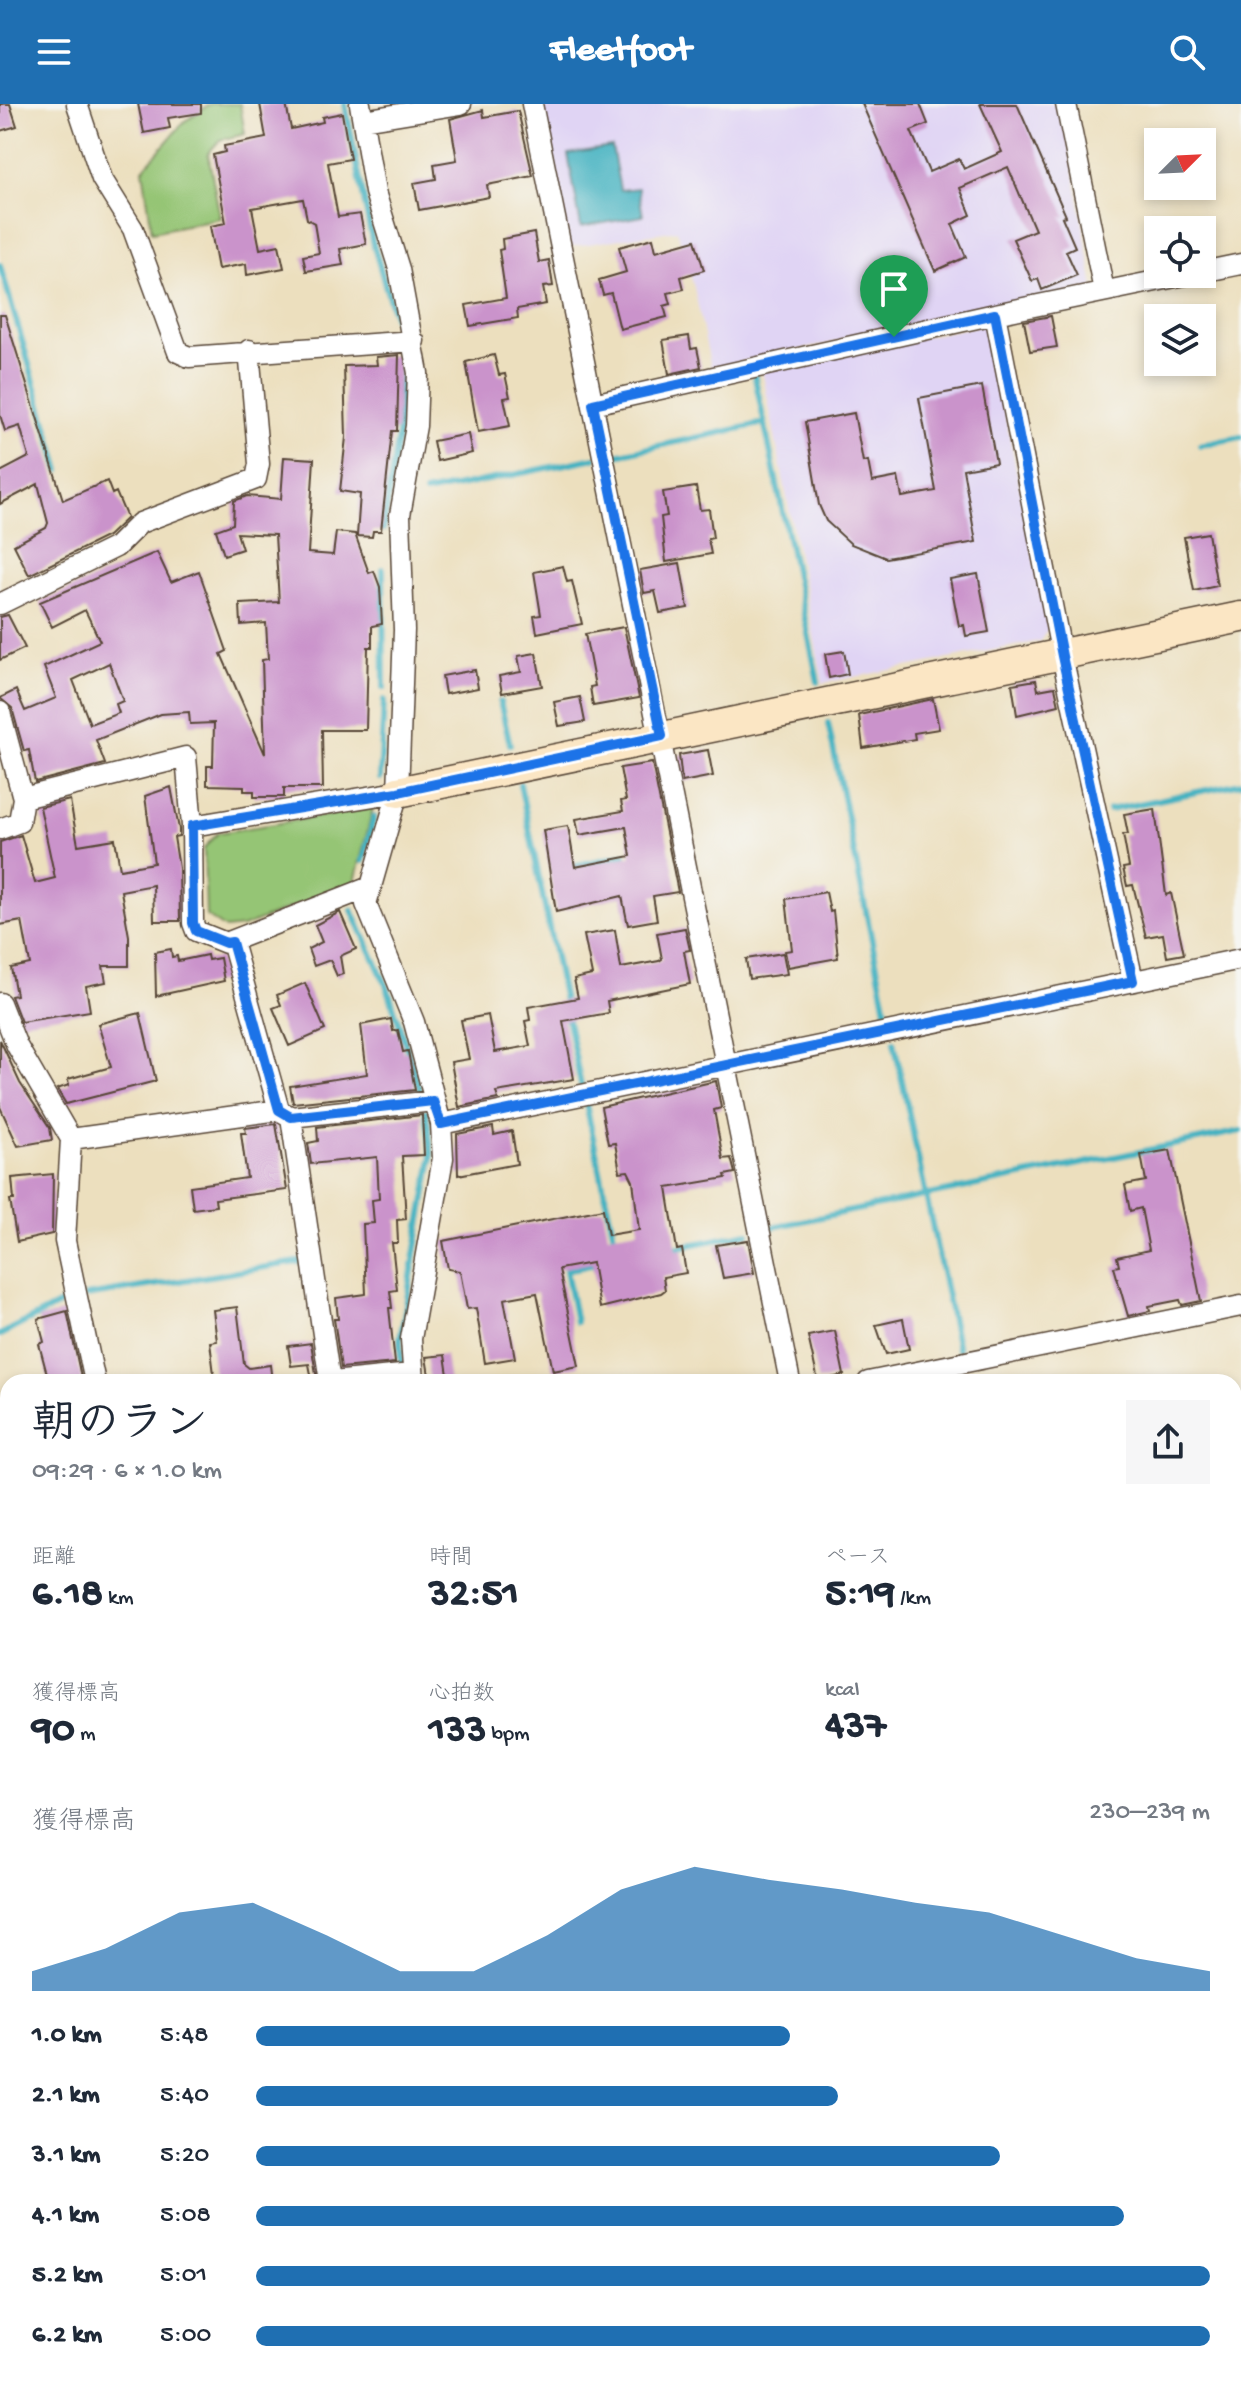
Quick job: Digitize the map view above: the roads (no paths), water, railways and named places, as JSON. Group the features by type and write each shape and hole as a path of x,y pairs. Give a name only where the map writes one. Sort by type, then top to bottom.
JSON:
{"street":[{"path":"77,104 102,179 133,229 178,352 189,357 249,350 414,341"},
{"path":"412,1374 411,1339 443,1158 441,1124 414,1022 366,904 398,792 404,630 400,515 417,413 418,373 399,269 375,192 362,112 461,104"},
{"path":"532,104 729,1064 756,1222 788,1374"},
{"path":"1066,104 1104,291"},
{"path":"1216,269 1241,264"},
{"path":"593,404 1144,283"},
{"path":"995,314 1062,656 1133,981"},
{"path":"0,604 116,547 140,523 256,479 259,464 249,350"},
{"path":"192,826 398,792 1241,617"},
{"path":"0,712 23,798 19,822 0,829"},
{"path":"23,798 186,757 192,826 193,923 196,931 226,943 370,887"},
{"path":"232,942 285,1113 331,1374"},
{"path":"441,1124 1241,959"},
{"path":"0,1003 23,1058 71,1139 65,1241 93,1374"},
{"path":"71,1139 285,1113 433,1101"},
{"path":"907,1374 1241,1306"}],"water":[{"path":"612,147 620,190 638,188 643,216 581,227 568,154"}],"waterway":[{"path":"345,104 372,240 398,329"},
{"path":"0,265 60,470"},
{"path":"383,529 399,429 403,358"},
{"path":"754,373 818,682"},
{"path":"616,455 765,423"},
{"path":"1200,445 1241,437"},
{"path":"425,493 595,458"},
{"path":"383,569 384,688"},
{"path":"380,778 384,700"},
{"path":"500,702 510,744"},
{"path":"828,723 887,1015"},
{"path":"1109,810 1241,783"},
{"path":"520,784 581,1085"},
{"path":"363,861 374,817"},
{"path":"569,867 624,855"},
{"path":"352,910 388,989 420,1090"},
{"path":"894,1042 958,1349"},
{"path":"586,1104 615,1241"},
{"path":"401,1366 400,1339 432,1158 426,1111"},
{"path":"768,1228 1241,1131"},
{"path":"670,1249 748,1233"},
{"path":"86,1296 304,1261"},
{"path":"576,1322 566,1270 600,1263"},
{"path":"0,1335 70,1299"}]}
